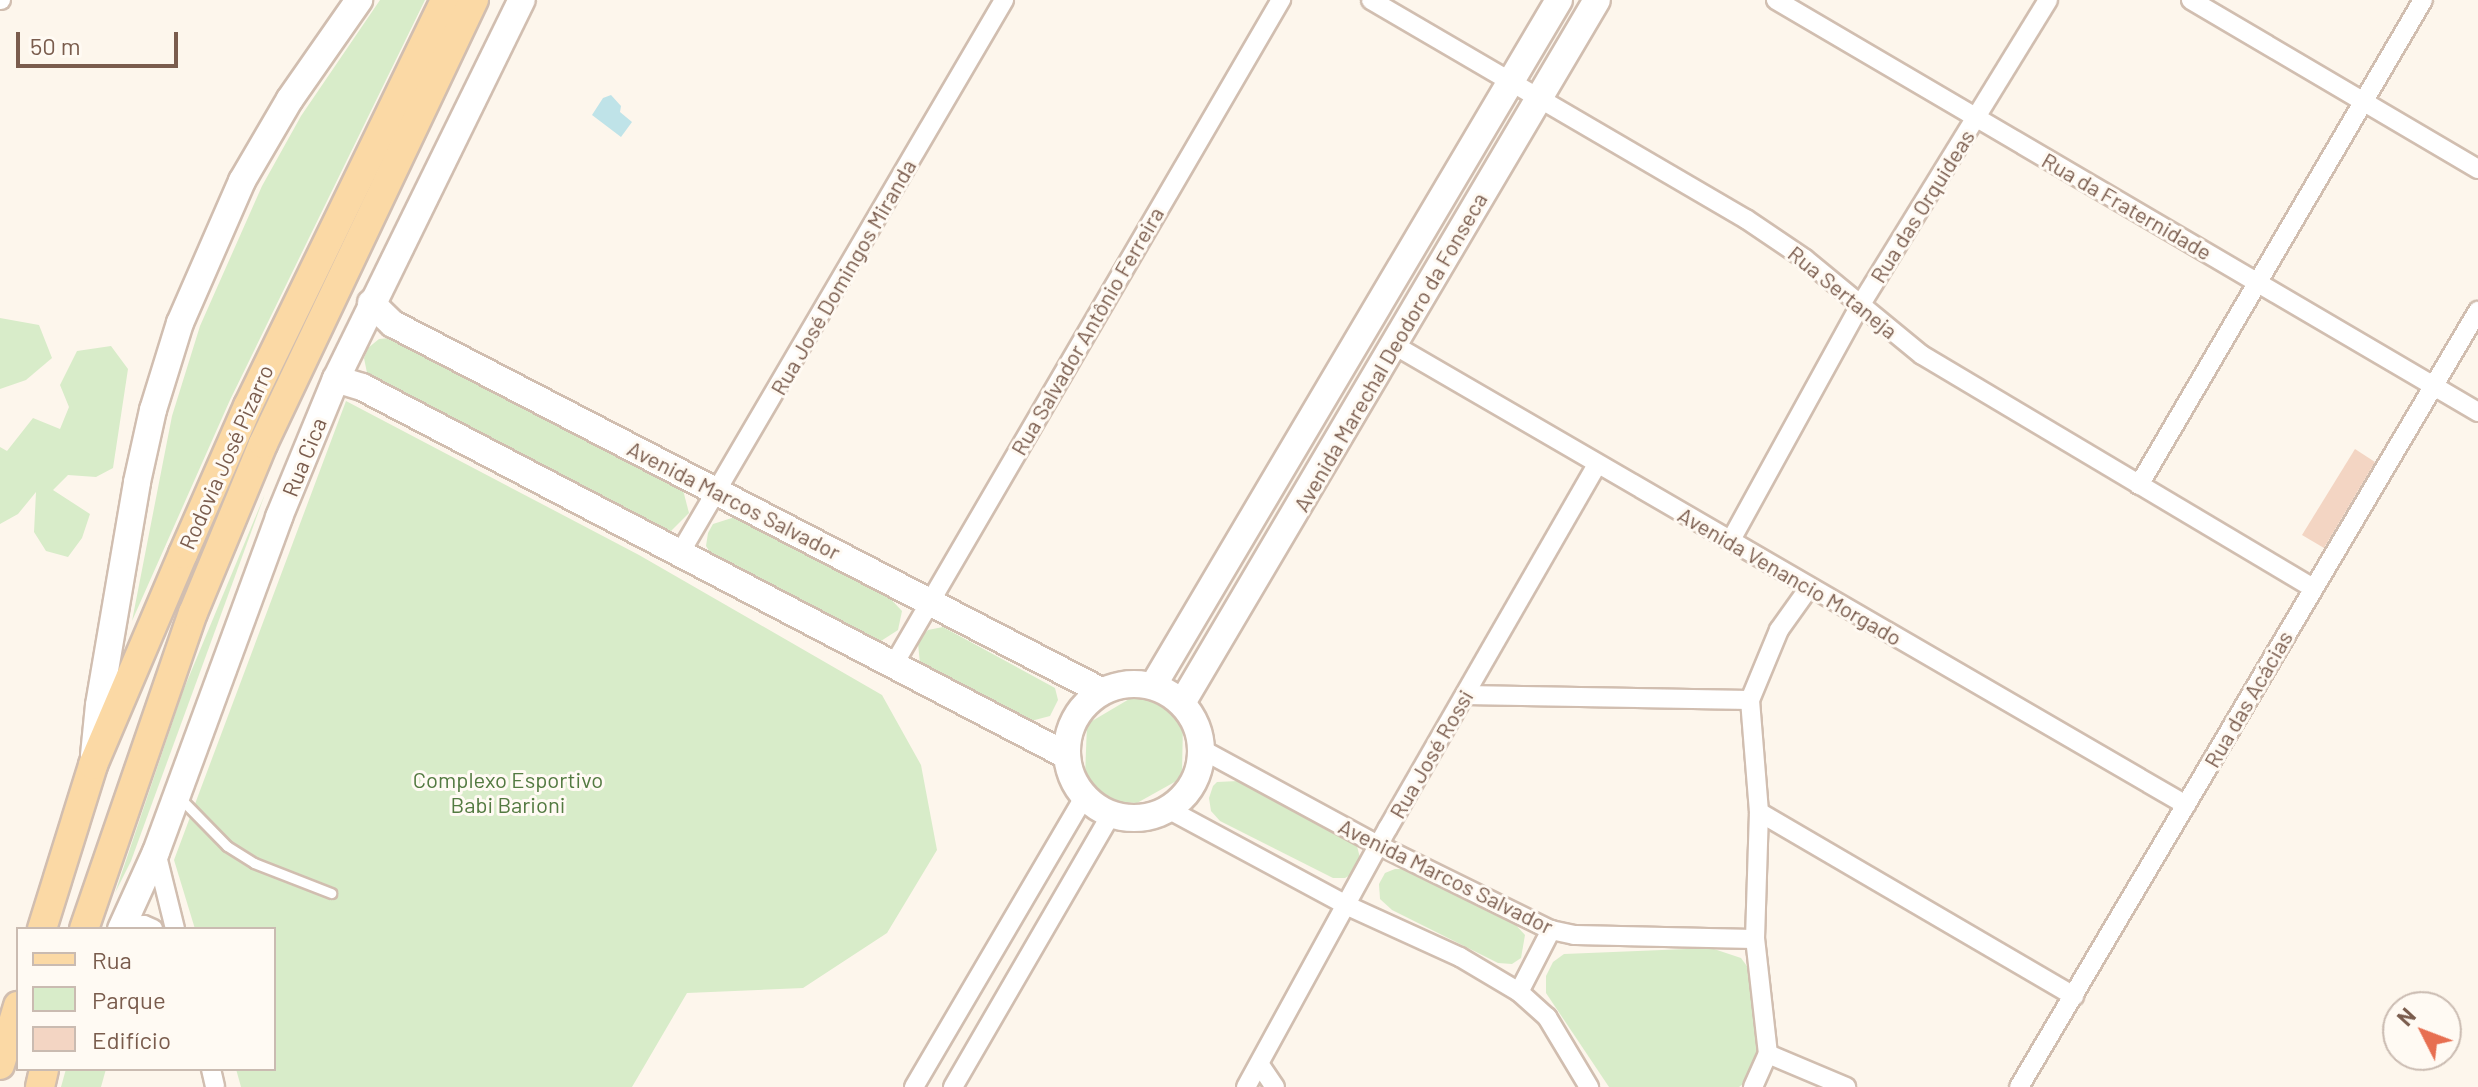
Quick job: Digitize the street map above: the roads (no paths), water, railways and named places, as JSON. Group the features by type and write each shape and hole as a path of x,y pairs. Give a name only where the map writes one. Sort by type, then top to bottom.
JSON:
{"main road":[{"name":"Rodovia José Pizarro","path":"43,927 93,765 248,406 445,0"},
{"name":"Rodovia José Pizarro","path":"85,927 193,613 257,458 474,0"},
{"path":"0,1065 16,1013"}],"street":[{"path":"93,765 99,705 137,482 180,323 242,181 290,99 359,0"},
{"name":"Rua Cica","path":"124,927 178,796 279,517 336,379 522,0"},
{"name":"Rua José Domingos Miranda","path":"680,553 1004,0"},
{"name":"Rua Salvador Antônio Ferreira","path":"894,664 1281,0"},
{"name":"Rua Sertaneja","path":"1371,0 1539,101 1746,219 1861,304 1922,355 2313,588"},
{"name":"Avenida Marechal Deodoro da Fonseca","path":"1153,686 1559,0"},
{"name":"Avenida Marechal Deodoro da Fonseca","path":"1182,703 1597,0"},
{"name":"Rua da Fraternidade","path":"1776,0 2478,412"},
{"name":"Rua das Orquideas","path":"1731,540 1861,304 2048,0"},
{"path":"2191,0 2478,169"},
{"path":"2139,485 2423,0"},
{"name":"Avenida Marcos Salvador","path":"371,303 393,324 1101,691"},
{"name":"Rua das Acácias","path":"2019,1087 2478,311"},
{"name":"Avenida Venancio Morgado","path":"1394,345 2186,805"},
{"path":"336,379 362,387 1066,755"},
{"name":"Rua José Rossi","path":"1246,1087 1348,906 1378,845 1597,465"},
{"path":"1753,1087 1768,1054 1755,939 1759,812 1750,700 1779,630 1809,588"},
{"path":"1127,683 1153,686 1182,703 1198,731 1201,749 1193,783 1168,809 1140,817 1111,814 1084,797 1071,778 1066,755 1067,740 1078,712 1101,691 1127,683"},
{"path":"1465,695 1750,700"},
{"name":"Avenida Marcos Salvador","path":"1201,749 1378,845 1551,930 1574,935 1755,939"},
{"path":"914,1087 1084,797"},
{"path":"1168,809 1348,906 1460,957 1519,992 1547,1017 1589,1087"},
{"path":"1759,812 2074,996"},
{"path":"953,1087 1111,814"},
{"path":"156,852 175,927"},
{"path":"1519,992 1551,930"},
{"path":"1768,1054 1846,1087"},
{"path":"1260,1065 1275,1087"}],"lane":[{"path":"178,796 241,854 331,893"}],"water":[{"path":"611,95 621,106 620,112 632,122 621,137 592,115 603,98"}],"park label":[{"name":"Complexo Esportivo Babi Barioni","path":"508,792"}]}
